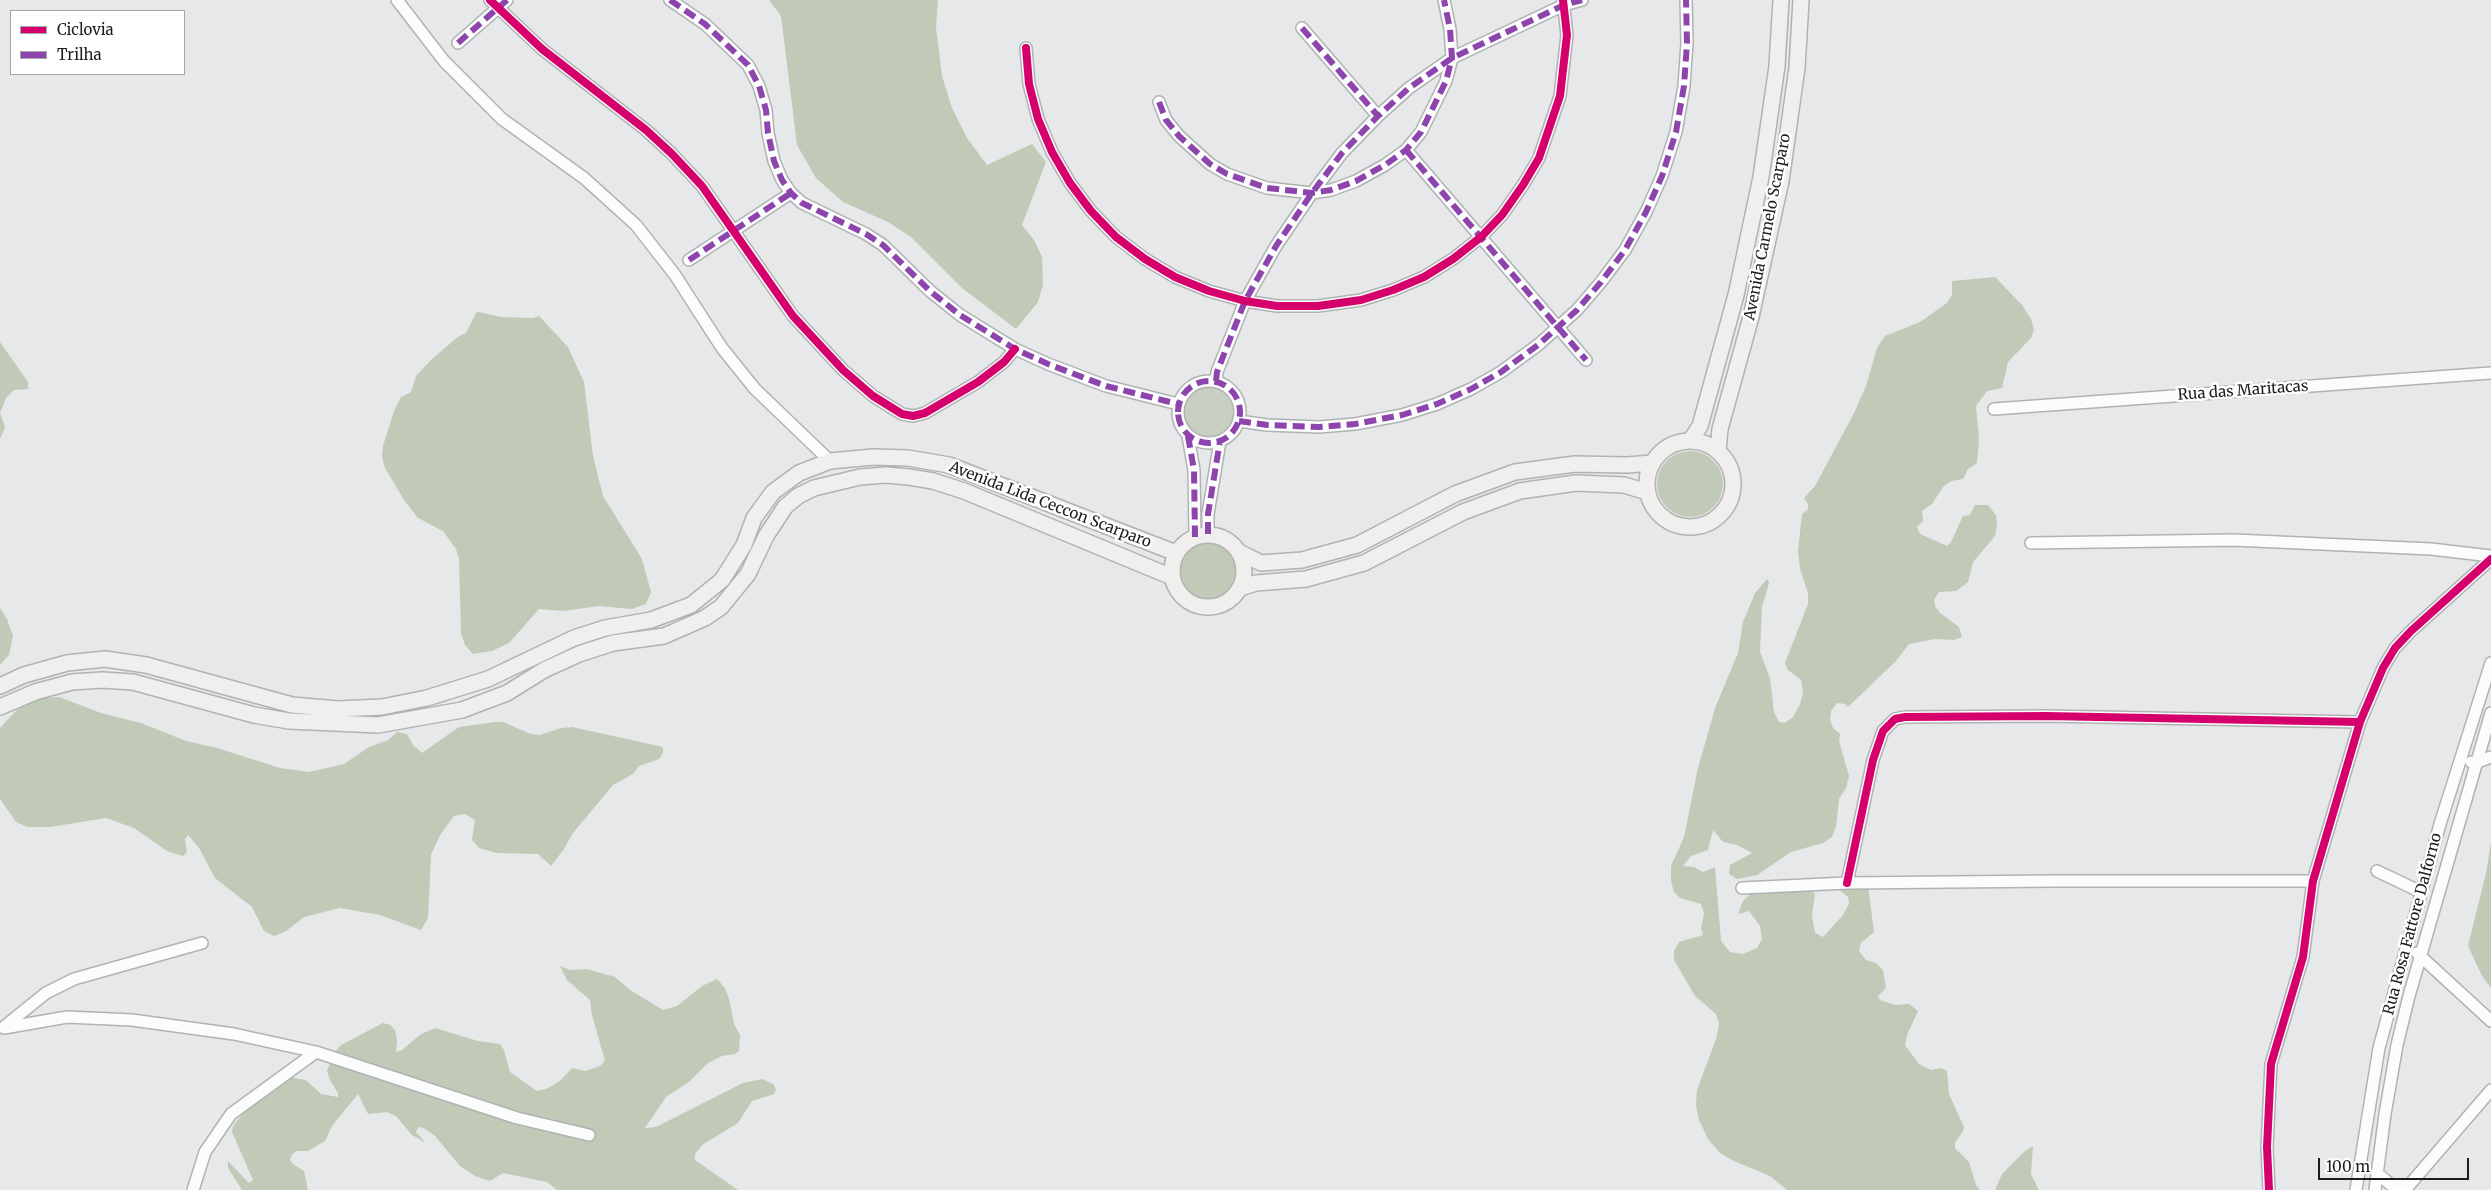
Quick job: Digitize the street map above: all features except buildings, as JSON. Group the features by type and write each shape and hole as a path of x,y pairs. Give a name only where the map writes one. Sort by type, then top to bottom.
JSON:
{"main road":[{"name":"Avenida Carmelo Scarparo","path":"1690,441 1700,426 1736,295 1761,177 1777,66 1781,0"},
{"name":"Avenida Carmelo Scarparo","path":"1718,451 1720,430 1751,317 1781,181 1797,68 1801,0"},
{"path":"1690,441 1705,444 1718,451 1728,462 1733,477 1733,492 1728,506 1718,517 1705,525 1691,528 1676,525 1669,521 1653,506 1647,492 1647,477 1652,463 1668,447 1690,441"},
{"name":"Avenida Lida Ceccon Scarparo","path":"0,686 24,675 67,664 105,659 146,665 292,705 347,708 382,706 427,698 488,679 574,638 605,628 651,620 691,606 722,580 744,545 754,518 773,492 799,472 830,461 873,457 908,458 949,465 1176,553"},
{"path":"1647,492 1624,485 1576,483 1520,491 1463,512 1364,563 1306,579 1256,583 1240,588 1226,601 1208,607 1196,604 1185,598 1177,589 1172,577 1172,564 1176,553 1184,543 1202,536 1220,536 1231,543 1239,552 1261,563 1302,560 1357,545 1455,494 1515,472 1575,464 1627,466 1652,463"},
{"name":"Avenida Lida Ceccon Scarparo","path":"0,707 35,692 72,682 102,680 133,682 245,713 289,721 378,725 462,710 507,692 544,670 579,654 613,643 664,636 705,618 721,607 748,574 766,536 785,507 798,496 814,488 860,477 886,475 909,477 964,491 1172,577"},
{"path":"1239,552 1244,570 1240,588"}],"street":[{"path":"397,0 444,61 502,119 584,178 636,225 675,275 722,348 755,389 830,461"},
{"path":"458,43 494,4 507,0"},
{"path":"670,0 705,24 748,66 759,86 766,110 768,133 774,161 782,180 791,193 819,212 872,237 883,245 930,291 960,315 1015,349 1106,386 1178,404"},
{"path":"1159,102 1166,120 1179,136 1210,164 1246,182 1267,188 1312,193 1331,190 1356,181 1385,165 1406,150 1422,132 1446,82 1452,58 1450,29 1444,0"},
{"path":"1216,381 1245,301 1276,246 1312,193 1342,154 1378,116 1409,88 1452,58 1564,3 1582,0"},
{"path":"1239,421 1267,425 1319,427 1355,424 1402,415 1436,404 1471,389 1501,372 1558,328 1601,282 1625,250 1646,212 1662,176 1676,132 1684,86 1687,43 1686,0"},
{"path":"1026,48 1029,84 1038,119 1061,168 1091,212 1123,242 1145,259 1175,277 1208,291 1245,301 1276,306 1318,306 1361,300 1393,290 1424,276 1453,259 1481,237 1502,215 1523,186 1539,158 1551,128 1566,64 1567,35 1564,3"},
{"path":"494,4 581,82 646,130 702,186 793,316 843,370 873,396 902,414 913,416 925,414 978,382 1004,362 1015,349"},
{"path":"1302,28 1378,116"},
{"path":"1406,150 1586,360"},
{"path":"689,260 791,193"},
{"name":"Rua das Maritacas","path":"1994,409 2491,373"},
{"path":"1188,436 1200,442 1220,441 1231,433 1239,421 1238,399 1229,388 1216,381 1202,381 1189,387 1178,404 1178,418 1188,436 1202,536"},
{"path":"1202,536 1208,514 1220,441"},
{"path":"2031,543 2234,540 2431,549 2491,557"},
{"path":"2269,1190 2267,1147 2271,1064 2303,957 2313,881 2360,722 2383,668 2395,648 2491,557"},
{"name":"Rua Rosa Fattore Dalforno","path":"2356,1190 2379,1048 2421,892 2491,663"},
{"name":"Rua Rosa Fattore Dalforno","path":"2375,1190 2385,1114 2397,1045 2409,996 2491,713"},
{"path":"1847,883 1875,754 1883,731 1895,719 1905,717 2056,716 2360,722"},
{"path":"2460,760 2476,763 2491,757"},
{"path":"2377,871 2421,892"},
{"path":"1742,888 1847,883 2313,881"},
{"path":"2,1029 46,993 74,979 202,943"},
{"path":"2407,946 2422,956 2491,1021"},
{"path":"2,1029 67,1017 132,1020 234,1034 316,1052 517,1118 589,1135"},
{"path":"193,1190 205,1152 232,1114 316,1052"},
{"path":"2377,1173 2391,1184 2407,1187 2491,1090"}],"shaded area":[{"path":"1209,387 1218,389 1229,398 1234,412 1232,421 1223,432 1209,437 1200,435 1189,426 1184,412 1186,403 1195,392"}],"green space":[{"path":"769,0 938,0 936,28 942,76 952,108 967,138 987,165 1032,144 1046,162 1022,225 1034,240 1042,257 1043,285 1038,302 1016,329 962,288 911,237 888,222 843,202 816,178 797,145 781,16"},
{"path":"1995,277 2022,305 2031,319 2034,330 2031,338 2008,362 2002,388 1987,391 1976,406 1979,439 1977,463 1968,469 1963,479 1951,481 1943,487 1932,504 1922,511 1923,521 1917,527 1920,534 1947,546 1951,542 1963,516 1970,515 1975,505 1988,505 1996,515 1995,536 1973,562 1968,582 1956,591 1939,592 1934,600 1935,606 1940,613 1959,627 1962,637 1954,640 1935,639 1909,644 1896,661 1848,707 1845,704 1837,703 1831,711 1830,720 1833,728 1840,734 1839,741 1849,776 1846,788 1839,799 1836,827 1832,837 1823,843 1791,852 1757,875 1737,879 1729,874 1730,865 1752,853 1737,845 1723,842 1713,830 1708,850 1691,856 1683,866 1694,867 1703,872 1715,867 1721,941 1730,952 1743,954 1757,948 1762,939 1760,926 1749,911 1738,914 1743,901 1756,889 1809,887 1815,894 1812,915 1815,933 1823,937 1843,915 1849,904 1848,897 1837,888 1868,885 1874,932 1861,943 1859,951 1866,960 1876,963 1883,970 1886,988 1878,996 1880,1000 1895,1005 1909,1004 1918,1011 1907,1035 1905,1045 1919,1064 1931,1070 1942,1068 1947,1071 1949,1094 1964,1127 1955,1142 1955,1148 1969,1162 1976,1185 1980,1190 1787,1190 1770,1176 1720,1153 1708,1139 1699,1120 1696,1105 1697,1090 1716,1039 1719,1024 1716,1014 1695,996 1674,960 1674,951 1679,942 1703,935 1701,928 1704,913 1701,904 1680,898 1674,892 1671,881 1671,866 1684,837 1697,772 1715,708 1738,653 1743,622 1755,593 1767,579 1769,583 1762,607 1760,652 1770,678 1774,712 1779,722 1785,723 1793,717 1800,704 1803,693 1801,680 1788,670 1785,663 1808,604 1808,593 1800,569 1798,551 1802,514 1808,509 1808,504 1804,498 1815,486 1853,415 1866,386 1877,348 1885,336 1920,322 1947,303 1952,295 1952,281"},
{"path":"476,313 501,317 533,318 539,316 568,347 584,382 593,456 603,496 642,559 651,592 646,604 632,609 599,606 563,611 539,609 509,643 492,651 473,654 465,645 461,633 459,559 456,549 443,531 418,518 404,500 385,468 382,457 383,446 394,411 401,397 411,392 416,376 433,358 459,336 466,333"},
{"path":"0,342 28,382 28,389 14,390 6,398 0,413"},
{"path":"0,413 5,427 0,439"},
{"path":"1683,451 1697,451 1709,456 1718,465 1723,477 1721,497 1714,508 1697,517 1683,517 1671,512 1662,503 1657,491 1657,477 1662,465 1671,456"},
{"path":"1208,543 1219,545 1228,551 1234,560 1236,571 1234,582 1228,591 1219,597 1208,599 1197,597 1188,591 1182,582 1180,571 1182,560 1188,551 1197,545"},
{"path":"0,608 7,619 13,636 9,655 0,665"},
{"path":"59,697 101,713 141,723 186,741 217,748 280,768 309,772 344,764 369,747 388,740 397,732 407,734 413,745 422,753 459,727 495,722 503,722 531,734 540,735 561,728 572,727 663,747 663,753 659,759 639,766 633,774 613,785 573,833 551,866 538,854 497,853 479,848 472,840 475,820 465,814 454,816 440,835 431,855 428,918 421,930 380,915 340,908 304,917 286,931 274,936 264,931 252,907 215,878 199,848 188,835 185,839 187,852 183,856 167,851 134,828 106,818 50,827 27,827 16,822 0,799 0,728 27,699"},
{"path":"2491,842 2491,988 2482,976 2468,946 2486,873"},
{"path":"560,966 570,970 587,969 615,977 630,990 663,1010 677,1006 702,986 717,979 725,988 734,1024 740,1035 739,1051 708,1063 689,1082 666,1097 645,1128 656,1127 743,1083 762,1079 773,1084 776,1089 774,1094 752,1101 738,1123 702,1145 695,1154 695,1160 738,1190 557,1190 547,1182 503,1173 490,1181 475,1176 460,1166 435,1136 424,1128 418,1127 416,1132 426,1143 412,1135 396,1116 387,1112 368,1114 358,1094 332,1126 325,1141 308,1151 296,1151 292,1155 290,1160 293,1164 304,1171 308,1190 242,1190 228,1168 228,1161 249,1183 253,1180 232,1132 233,1126 248,1107 275,1090 291,1073 294,1078 306,1080 321,1094 338,1097 338,1093 327,1071 334,1053 341,1045 383,1023 390,1025 395,1030 397,1040 396,1052 402,1050 421,1034 435,1028 478,1041 500,1044 504,1050 510,1072 537,1091 546,1089 560,1081 572,1068 586,1071 600,1066 605,1061 592,1015 590,1000 567,980"},
{"path":"2033,1146 2031,1174 2039,1190 1995,1190 2002,1174 2025,1151"}],"marked path":[{"path":"458,43 507,0"},
{"path":"670,0 705,24 748,65 759,86 766,110 768,133 774,161 782,180 791,193 802,203 866,234 883,245 930,291 960,315 1015,349 1106,386 1178,404"},
{"path":"1159,102 1166,120 1179,136 1210,164 1227,174 1267,188 1312,193 1331,190 1356,181 1385,165 1406,150 1421,132 1446,81 1452,58 1450,29 1444,0"},
{"path":"1216,381 1217,372 1245,301 1276,246 1342,153 1409,88 1452,58 1564,5 1582,0"},
{"path":"1239,421 1267,425 1319,427 1355,424 1402,415 1437,404 1471,389 1501,372 1538,345 1577,310 1625,250 1646,212 1662,176 1676,132 1684,86 1687,43 1686,0"},
{"path":"1302,28 1378,116"},
{"path":"1406,150 1586,360"},
{"path":"689,260 791,193"},
{"path":"1203,381 1215,381 1231,390 1238,400 1240,412 1238,424 1231,434 1215,443 1203,443 1192,438 1183,429 1178,418 1178,406 1183,395 1192,386 1203,381"},
{"path":"1188,436 1194,470 1195,537"},
{"path":"1208,534 1208,514 1220,441"}],"cycle path":[{"path":"490,0 542,49 646,130 672,154 702,186 793,316 843,370 873,396 902,414 913,416 925,413 978,382 1004,362 1015,349"},
{"path":"1026,48 1029,84 1038,119 1052,152 1070,183 1091,211 1116,237 1145,259 1175,277 1209,291 1245,301 1277,306 1318,306 1361,300 1393,290 1424,277 1453,259 1481,237 1502,215 1539,158 1560,96 1567,35 1563,0"},
{"path":"2269,1190 2267,1147 2271,1064 2303,957 2313,881 2360,722 2383,668 2395,648 2411,631 2491,559"},
{"path":"1847,883 1873,760 1883,731 1895,719 1905,717 2046,716 2360,722"}]}
